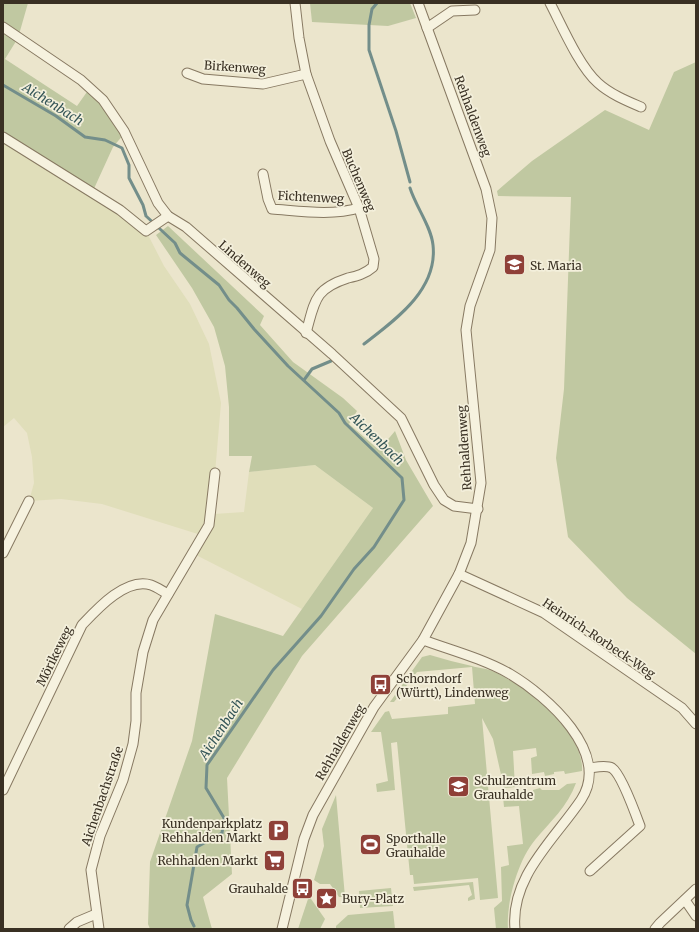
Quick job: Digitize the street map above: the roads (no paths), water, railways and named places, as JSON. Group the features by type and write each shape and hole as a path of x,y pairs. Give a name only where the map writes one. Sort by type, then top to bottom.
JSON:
{"street":[{"name":"Buchenweg","path":"294,3 306,74 330,141 359,208 374,259 373,267 367,273 331,284 323,290 316,300 306,333"},
{"name":"Rehhaldenweg","path":"282,929 304,839 313,815 374,707 423,640 460,574 471,543 478,509 481,483 466,330 470,306 490,250 492,218 486,189 418,3"},
{"path":"550,3 586,69 598,84 616,95 641,107"},
{"path":"427,28 452,11 475,10"},
{"name":"Lindenweg","path":"3,27 81,80 103,100 124,130 158,203 168,216 186,227 401,418 434,485 444,500 454,506 478,509"},
{"name":"Birkenweg","path":"187,73 203,79 263,84 306,74"},
{"path":"3,137 120,210 146,231 168,216"},
{"name":"Fichtenweg","path":"263,174 268,199 272,209 329,212 347,211 359,208"},
{"name":"Aichenbachstraße","path":"99,929 91,870 100,836 123,780 133,744 136,721 136,693 143,652 153,620 209,525 215,472"},
{"path":"3,553 28,501"},
{"name":"Heinrich-Rorbeck-Weg","path":"460,574 544,613 682,708 696,724"},
{"name":"Mörikeweg","path":"3,790 82,626 98,608 116,593 135,586 150,585 168,594"},
{"path":"423,640 476,659 510,674 542,697 570,727 584,747 590,768 589,777 582,799 530,869 519,891 514,917 515,929"},
{"path":"590,768 607,766 614,769 632,805 640,826 590,871"},
{"path":"655,929 696,889"},
{"path":"685,900 696,916"},
{"path":"69,929 77,922 96,914"}],"waterway":[{"path":"377,3 372,9 369,25 369,50 396,131 410,182"},
{"name":"Aichenbach","path":"3,85 56,116 85,137 105,140 122,148 129,165 129,178 143,205 146,216 175,243 180,253 219,285 229,300 288,366 339,413 345,423 402,478 404,500 374,547 354,569 321,616 273,670 207,765 206,788 224,818 222,833 197,847 187,905 194,926"},
{"path":"364,344 401,314 422,290 429,276 433,261 432,238 410,188"},
{"path":"304,380 312,369 331,361"}],"place":[{"name":"St. Maria","path":"514,265"},
{"name":"Schorndorf (Württ), Lindenweg","path":"381,685"},
{"name":"Schulzentrum Grauhalde","path":"459,787"},
{"name":"Kundenparkplatz Rehhalden Markt","path":"278,830"},
{"name":"Sporthalle Grauhalde","path":"370,845"},
{"name":"Rehhalden Markt","path":"274,860"},
{"name":"Grauhalde","path":"303,888"},
{"name":"Bury-Platz","path":"327,898"}]}
